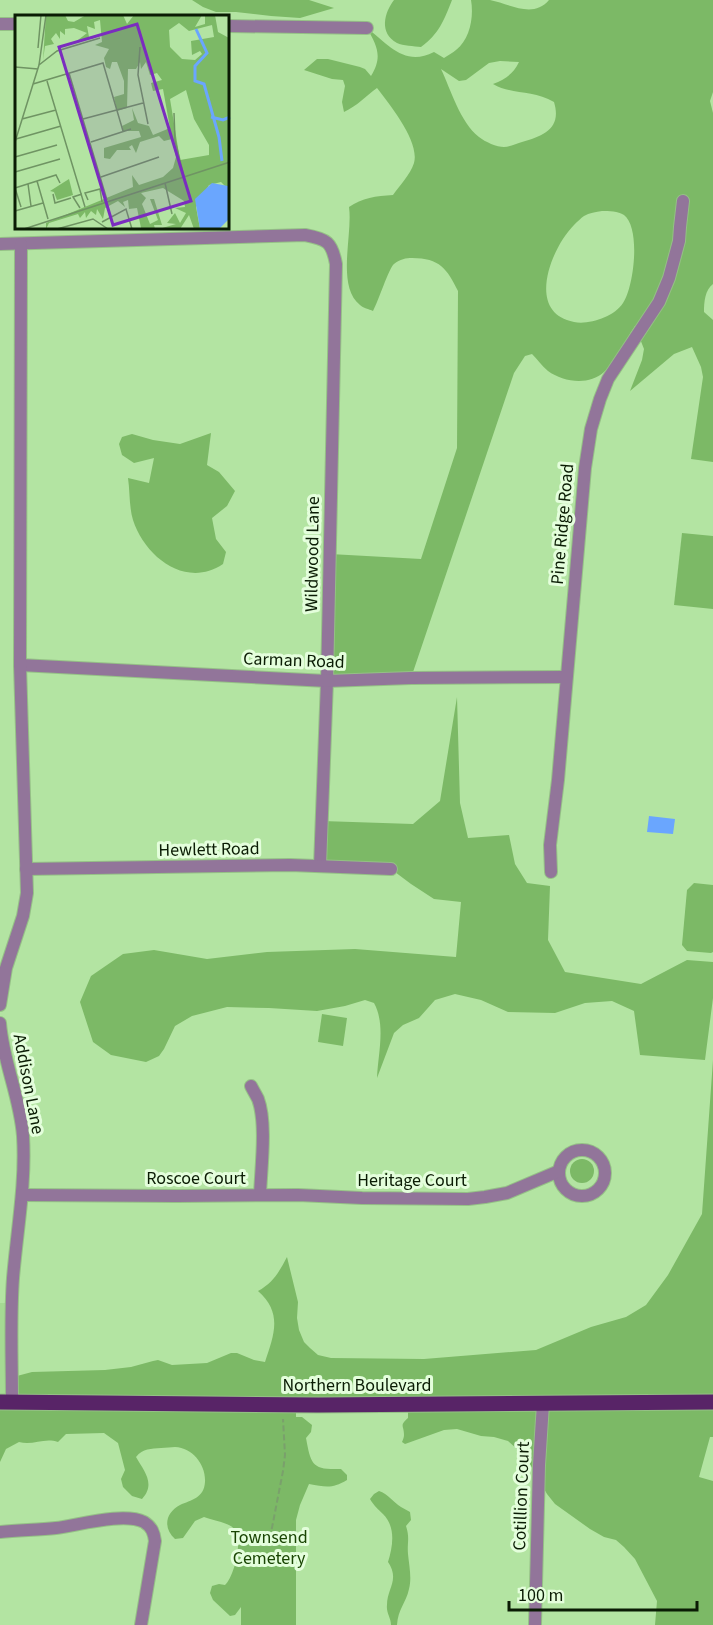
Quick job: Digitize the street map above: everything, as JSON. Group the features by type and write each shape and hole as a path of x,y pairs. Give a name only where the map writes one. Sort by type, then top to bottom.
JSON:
{"main road":[{"name":"Northern Boulevard","path":"6,1402 282,1404 713,1402"}],"street":[{"path":"230,26 368,28"},
{"name":"Pine Ridge Road","path":"551,872 550,845 558,780 585,468 591,429 608,380 659,302 666,286 680,241 683,201"},
{"name":"Wildwood Lane","path":"21,244 305,235 320,238 329,244 334,252 336,264 327,681 320,866"},
{"path":"0,244 21,244 21,665 27,893 23,916 6,968 0,1005"},
{"name":"Carman Road","path":"21,665 327,681 566,677"},
{"name":"Hewlett Road","path":"26,869 320,866 391,869"},
{"name":"Addison Lane","path":"0,1023 2,1043 19,1106 24,1156 6,1402"},
{"name":"Roscoe Court","path":"22,1195 260,1195 261,1111 251,1086"},
{"name":"Heritage Court","path":"260,1195 468,1199 507,1192 559,1171"},
{"name":"Cotillion Court","path":"535,1625 543,1404"},
{"path":"0,1532 56,1528 115,1519 131,1519 145,1523 153,1529 155,1541 141,1625"}],"path":[{"path":"270,1538 285,1455 282,1404"}],"shaded area":[{"path":"0,1303 12,1303 12,1402 0,1402"}],"green space":[{"path":"192,0 309,0 334,8 300,18 216,12"},
{"path":"394,0 452,0 437,32 421,47 399,44 388,34 386,17"},
{"path":"471,0 490,0 521,9 536,9 549,0 713,0 713,92 710,101 713,113 713,284 707,293 704,312 713,320 713,462 691,459 703,377 692,347 674,354 630,391 644,349 635,326 609,367 598,376 584,381 561,378 548,371 532,354 525,356 514,373 411,678 327,681 330,554 421,559 457,448 458,291 441,266 429,260 410,258 394,264 373,311 361,306 353,296 347,273 349,207 370,198 393,195 410,172 415,154 403,124 377,88 344,112 342,102 345,86 343,80 304,70 317,59 328,59 360,67 371,76 378,57 374,40 367,28 398,52 414,57 434,52 444,58 455,51 465,40 470,27","holes":["519,62 509,76 493,84 508,90 546,98 554,102 556,111 553,124 544,134 504,147 488,142 472,131 461,114 441,69 459,81 466,80 489,63","602,211 624,215 633,232 634,258 630,284 623,303 614,312 594,321 574,322 559,316 550,306 546,293 551,263 565,235 574,225 584,216"]},
{"path":"211,433 207,465 219,472 235,491 227,506 212,518 216,539 226,552 223,564 209,571 195,573 181,571 157,557 139,534 133,520 128,478 149,483 154,458 134,463 122,455 119,444 122,437 132,434 180,444"},
{"path":"682,533 713,536 713,609 674,605"},
{"path":"457,697 460,803 468,838 509,835 515,864 527,883 550,886 548,940 565,972 641,984 687,960 713,962 713,998 705,1060 640,1055 634,1011 612,1001 585,1003 555,1013 508,1012 481,1000 455,994 435,1000 419,1018 403,1025 394,1033 377,1078 380,1021 374,1003 365,1000 317,1011 227,1007 192,1016 175,1026 159,1056 146,1062 111,1055 93,1042 80,1002 91,976 123,954 154,950 207,959 267,952 355,949 456,957 461,902 434,899 391,869 320,866 322,821 413,824 440,801"},
{"path":"694,883 713,885 713,952 711,953 687,951 682,945 687,890"},
{"path":"322,1014 347,1018 343,1046 318,1042"},
{"name":"Townsend Cemetery","path":"713,1060 713,1437 710,1437 699,1477 713,1481 713,1625 655,1625 657,1601 635,1559 616,1540 604,1537 590,1529 555,1504 526,1457 508,1441 457,1429 444,1430 405,1444 402,1442 403,1424 408,1418 408,1404 296,1405 296,1417 302,1417 312,1425 311,1432 306,1438 314,1464 318,1467 341,1469 347,1475 347,1480 329,1486 309,1484 300,1505 296,1520 296,1625 241,1625 241,1607 235,1615 230,1616 213,1600 210,1593 212,1586 225,1585 234,1567 238,1542 233,1527 204,1517 195,1521 183,1538 175,1539 171,1535 167,1521 171,1512 200,1495 205,1482 201,1464 187,1450 172,1447 147,1450 136,1457 145,1472 148,1483 142,1499 132,1496 123,1487 121,1479 125,1470 118,1443 104,1433 66,1434 58,1442 48,1440 19,1442 6,1449 0,1462 0,1402 12,1402 17,1376 32,1372 105,1370 131,1367 158,1360 172,1365 207,1363 231,1353 265,1362 273,1333 274,1316 266,1299 258,1291 275,1277 287,1257 298,1302 299,1330 304,1342 318,1355 331,1358 424,1359 536,1350 591,1327 626,1317 646,1305 668,1275 702,1214"},
{"path":"582,1159 591,1162 594,1171 591,1180 582,1183 573,1180 570,1171 573,1162"},
{"path":"379,1491 410,1512 411,1520 406,1526 410,1585 397,1625 391,1625 387,1608 393,1579 388,1562 392,1531 387,1519 370,1499"}],"water":[{"path":"649,816 675,819 673,834 647,832"}]}
